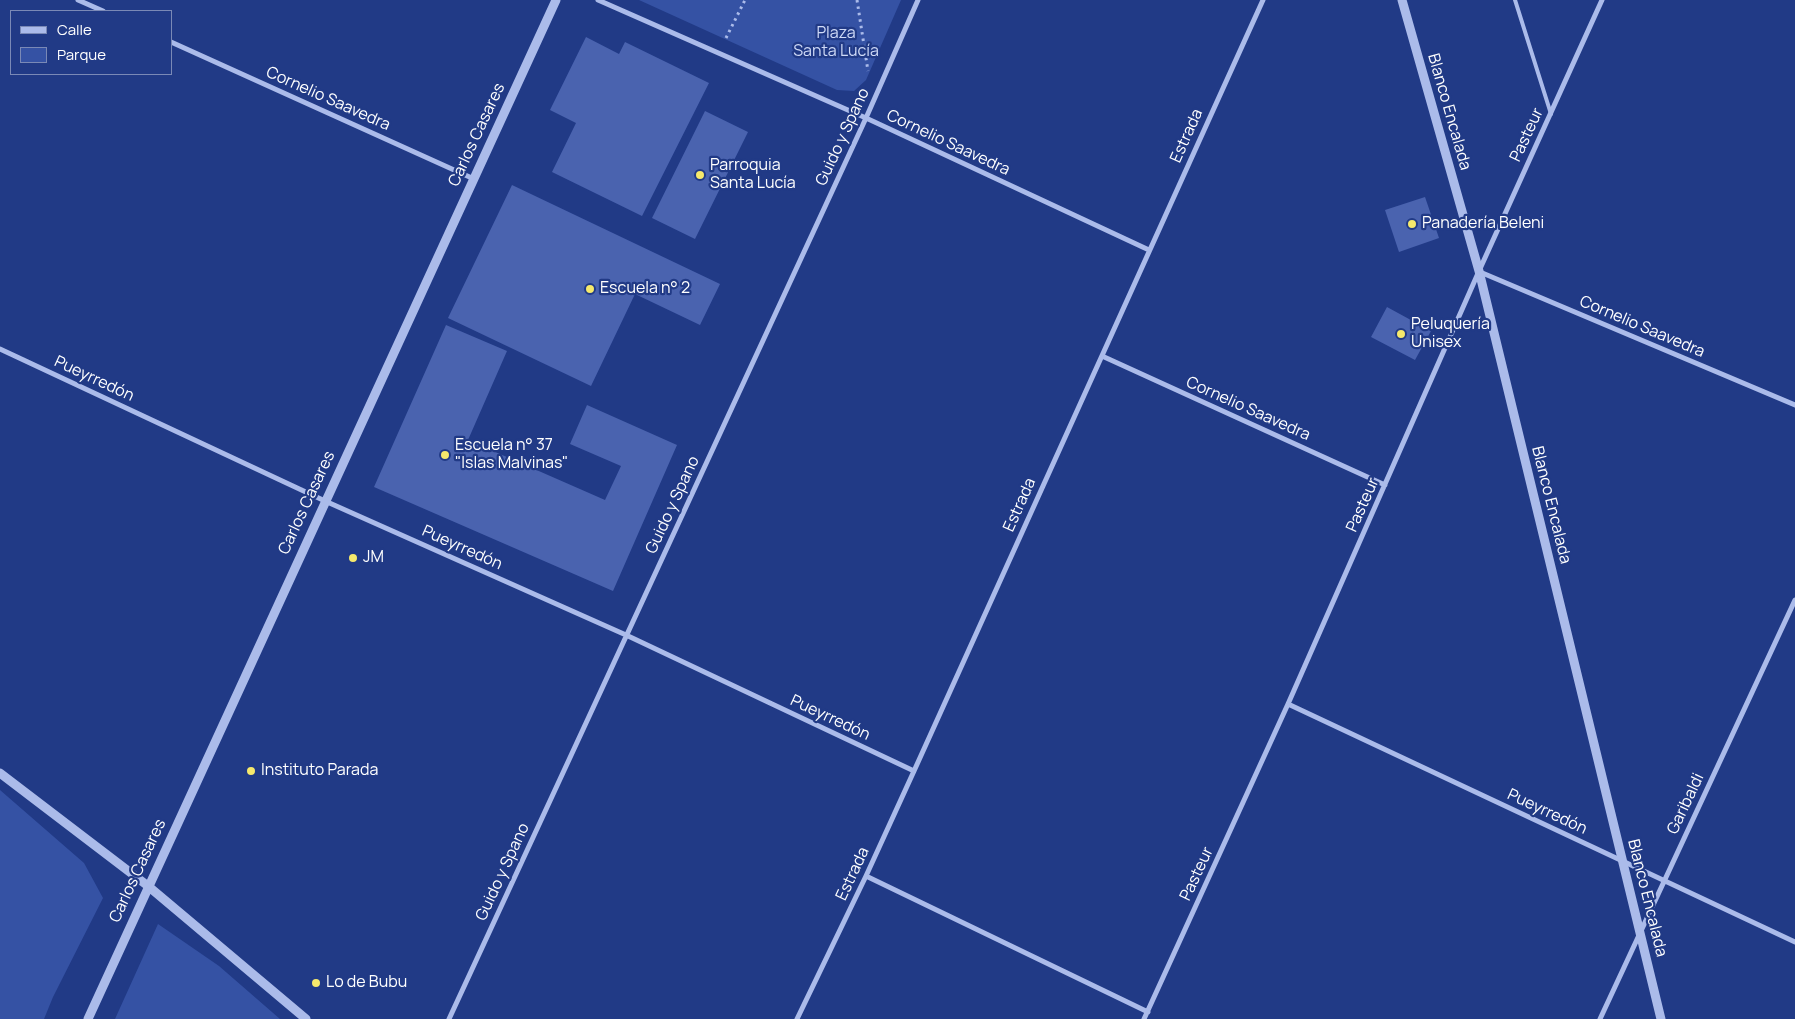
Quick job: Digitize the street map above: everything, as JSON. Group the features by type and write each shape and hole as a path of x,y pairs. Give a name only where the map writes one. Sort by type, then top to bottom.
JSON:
{"street":[{"path":"78,0 101,10"},
{"name":"Carlos Casares","path":"88,1019 556,0"},
{"name":"Cornelio Saavedra","path":"598,0 866,118 1149,250"},
{"name":"Guido y Spano","path":"449,1019 866,118 918,0"},
{"name":"Estrada","path":"797,1019 914,771 1262,0"},
{"name":"Blanco Encalada","path":"1402,0 1479,272 1661,1019"},
{"name":"Pasteur","path":"1144,1019 1288,704 1479,272 1602,0"},
{"name":"Cornelio Saavedra","path":"172,42 474,179"},
{"name":"Cornelio Saavedra","path":"1479,272 1795,405"},
{"name":"Pueyrredón","path":"0,349 325,501 626,635 914,771"},
{"name":"Cornelio Saavedra","path":"1102,356 1385,485"},
{"name":"Garibaldi","path":"1600,1019 1795,600"},
{"name":"Pueyrredón","path":"1288,704 1795,942"},
{"path":"0,773 148,886 306,1019"},
{"path":"866,876 1148,1012"}],"lane":[{"path":"1515,0 1551,114"}],"path":[{"path":"719,53 745,0"},
{"path":"857,0 873,102"}],"green space":[{"name":"Plaza Santa Lucía","path":"639,0 901,0 866,80 854,91 837,90"},
{"path":"0,790 84,863 103,898 53,997 44,1019 0,1019"},
{"path":"158,924 219,966 280,1019 115,1019"}],"building":[{"path":"586,37 619,54 625,42 709,83 642,216 552,172 576,123 550,110"},
{"name":"Parroquia Santa Lucía","path":"705,111 748,132 695,239 652,218"},
{"name":"Escuela n° 2","path":"512,185 720,284 700,325 635,294 591,386 448,318"},
{"name":"Panadería Beleni","path":"1425,197 1439,238 1399,252 1385,210"},
{"name":"Peluquería Unisex","path":"1387,307 1431,331 1415,360 1371,337"},
{"name":"Escuela n° 37 \"Islas Malvinas\"","path":"446,325 507,351 468,440 605,500 621,466 570,444 587,405 677,445 613,591 374,487"}],"place":[{"name":"Parroquia Santa Lucía","path":"700,175"},
{"name":"Panadería Beleni","path":"1412,224"},
{"name":"Escuela n° 2","path":"590,289"},
{"name":"Peluquería Unisex","path":"1401,334"},
{"name":"Escuela n° 37 \"Islas Malvinas\"","path":"445,455"},
{"name":"JM","path":"353,558"},
{"name":"Instituto Parada","path":"251,771"},
{"name":"Lo de Bubu","path":"316,983"}]}
